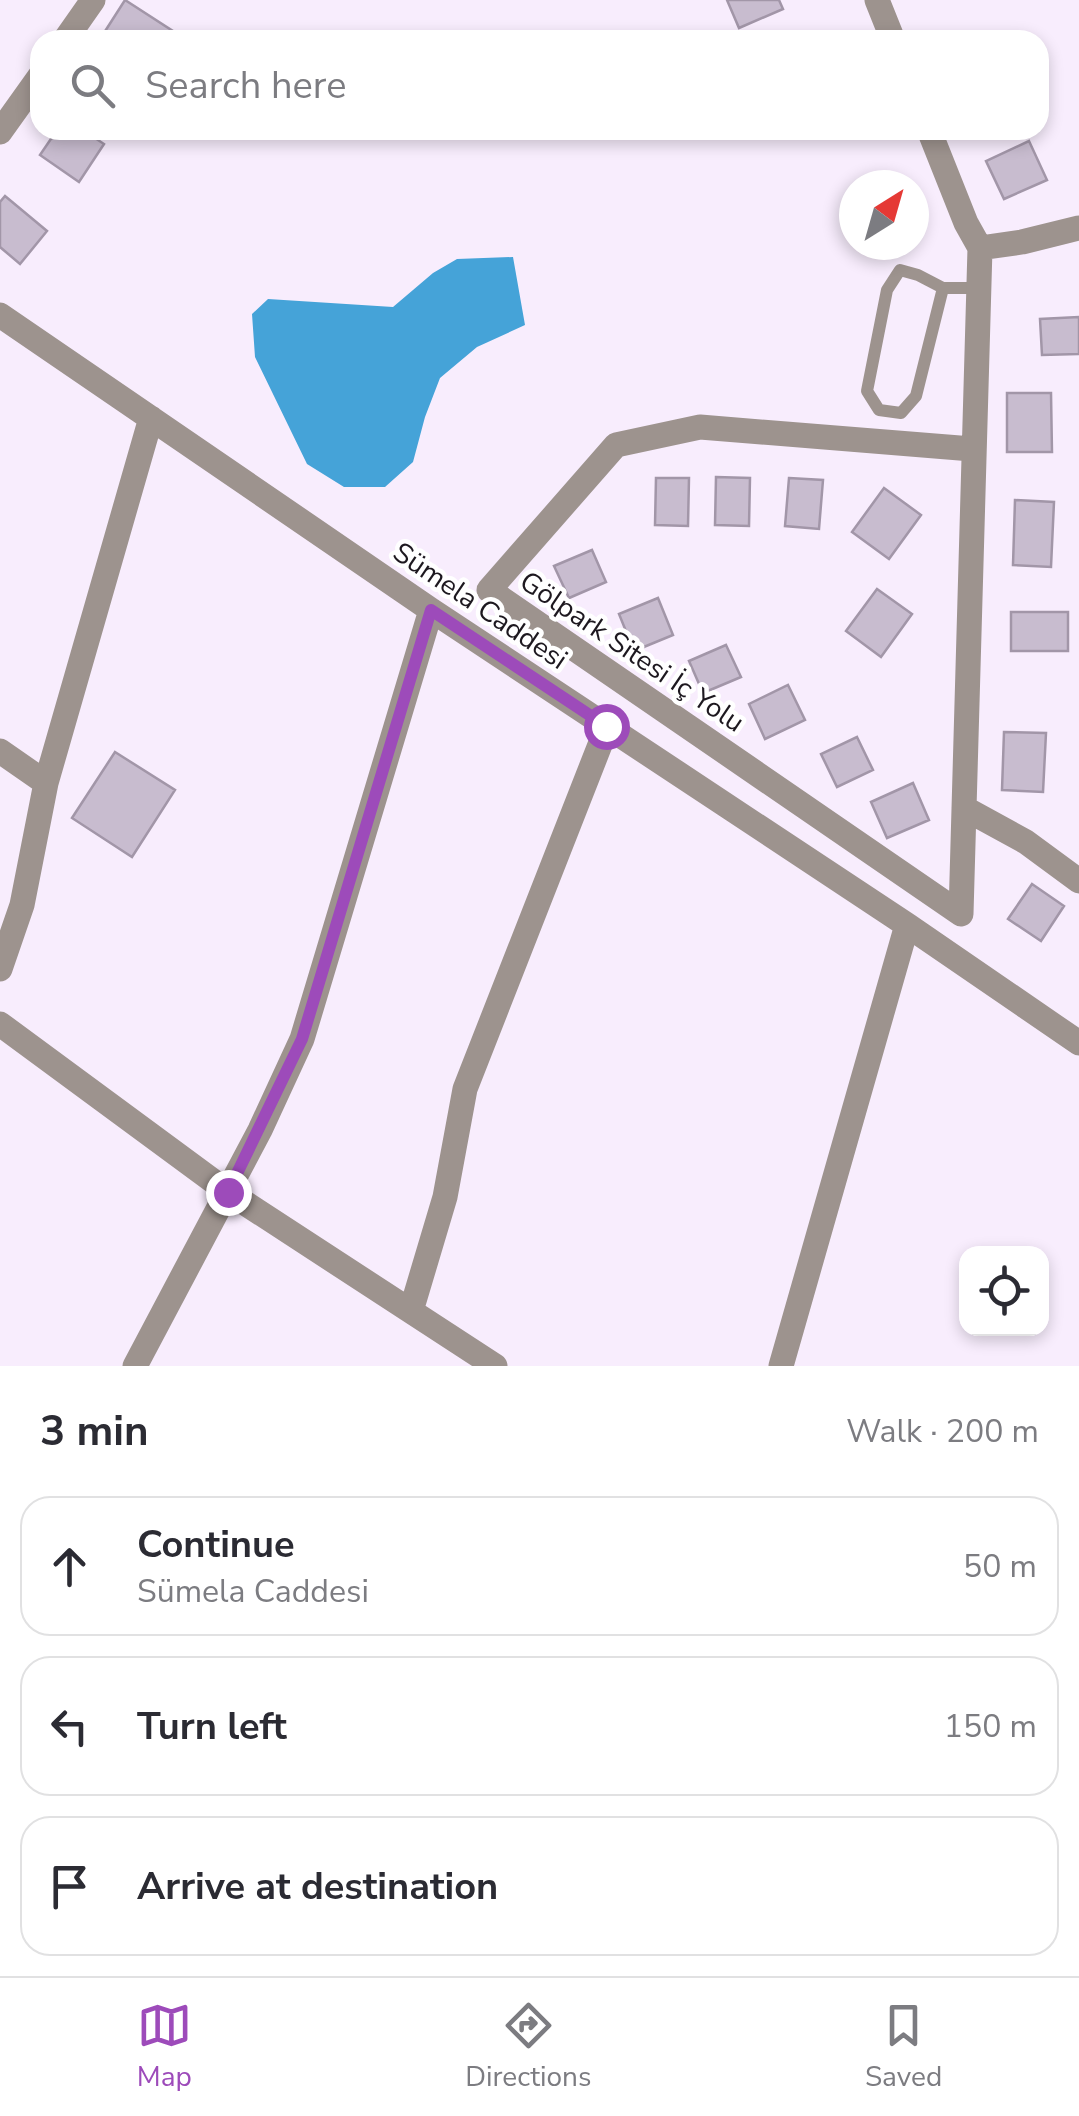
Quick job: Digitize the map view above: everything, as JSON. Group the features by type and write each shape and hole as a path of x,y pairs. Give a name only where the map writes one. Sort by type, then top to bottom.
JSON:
{"street":[{"path":"72,30 93,0"},
{"path":"876,0 889,30"},
{"path":"2,124 30,89"},
{"name":"Gölpark Sitesi İç Yolu","path":"933,140 980,248 961,914 489,590 616,446 700,426 972,448"},
{"path":"980,248 1079,228"},
{"name":"Sümela Caddesi","path":"0,315 431,610 1079,1043"},
{"path":"0,969 22,905 46,783 152,418"},
{"path":"135,1366 228,1192 302,1039 431,610"},
{"path":"411,1312 444,1197 465,1089 606,726"},
{"path":"0,751 46,783"},
{"path":"964,808 1026,842 1079,881"},
{"path":"780,1366 907,925"},
{"path":"0,1024 228,1192 494,1366"}],"lane":[{"path":"943,288 916,396 900,413 879,410 867,391 888,290 900,270 943,288 979,288"}],"water":[{"path":"513,257 525,325 477,347 440,378 413,462 385,487 344,487 307,464 255,357 252,314 268,299 393,307 433,273 457,259"}],"building":[{"path":"125,0 171,30 106,30"},
{"path":"727,0 779,0 783,9 739,28"},
{"path":"50,140 98,140 104,144 79,182 40,155"},
{"path":"1029,141 1047,180 1004,199 986,161"},
{"path":"5,196 47,231 20,264 0,247 0,202"},
{"path":"1079,317 1079,354 1042,355 1040,319"},
{"path":"1007,393 1051,393 1052,452 1007,452"},
{"path":"716,477 750,478 749,526 715,525"},
{"path":"656,478 689,478 688,526 655,525"},
{"path":"789,478 823,480 819,529 785,526"},
{"path":"884,488 921,515 889,559 852,532"},
{"path":"1015,500 1054,502 1051,567 1013,565"},
{"path":"592,550 606,582 569,598 554,566"},
{"path":"877,589 912,614 881,657 846,631"},
{"path":"658,598 673,635 634,651 619,614"},
{"path":"1011,612 1068,612 1068,651 1011,651"},
{"path":"726,645 741,677 703,693 689,661"},
{"path":"788,685 805,720 765,739 749,704"},
{"path":"1004,732 1046,733 1043,792 1002,790"},
{"path":"857,737 873,770 837,787 821,754"},
{"path":"115,752 175,790 132,857 72,818"},
{"path":"913,783 929,820 887,838 871,802"},
{"path":"1032,884 1064,906 1041,941 1008,919"}],"route":[{"path":"228,1192 302,1039 431,610 606,726"}]}
